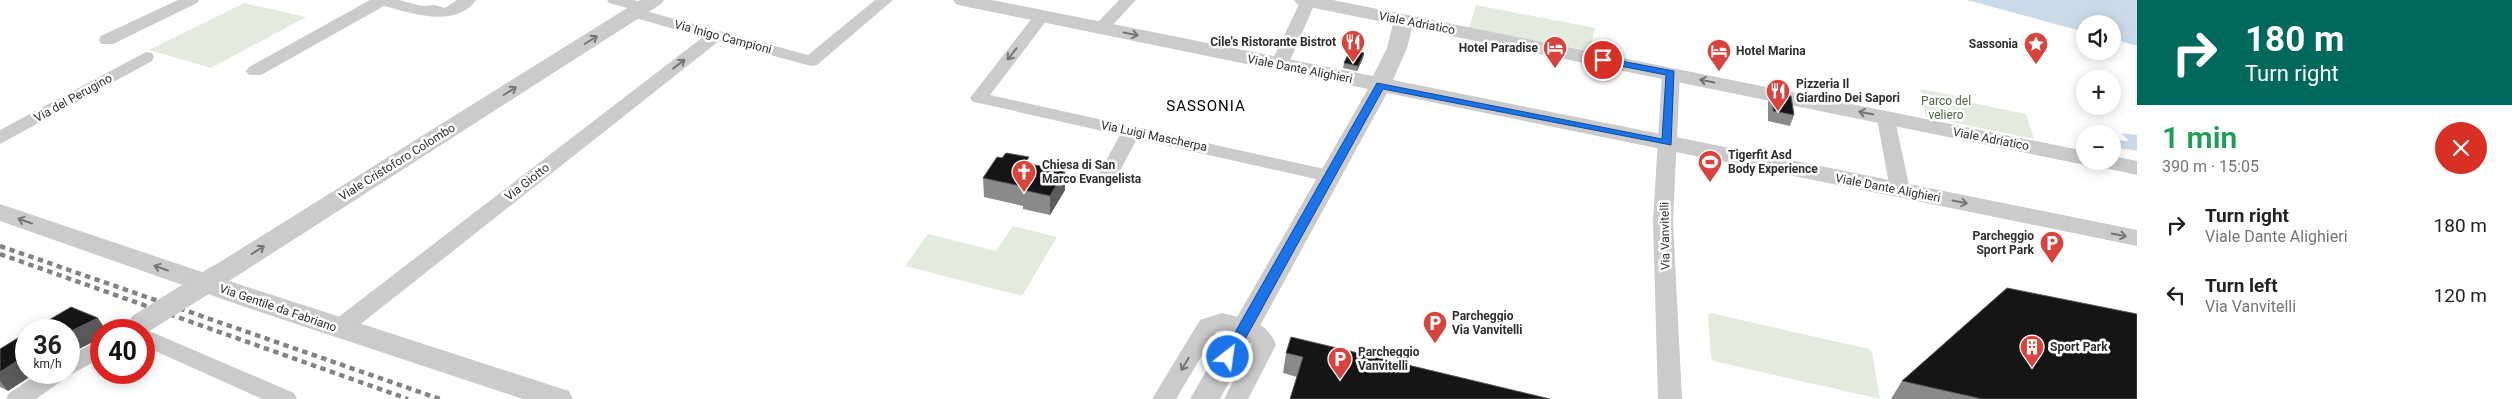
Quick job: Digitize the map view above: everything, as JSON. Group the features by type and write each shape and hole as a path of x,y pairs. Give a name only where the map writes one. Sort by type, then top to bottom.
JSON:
{"street":[{"path":"107,40 191,0"},
{"path":"255,71 382,0 422,11 446,13 468,0"},
{"name":"Via Inigo Campioni","path":"637,5 714,36 812,61 885,0"},
{"name":"Viale Dante Alighieri","path":"964,0 2137,238"},
{"path":"1101,28 1128,0"},
{"name":"Viale Adriatico","path":"1279,65 1306,0 2076,156"},
{"name":"Viale Cristoforo Colombo","path":"155,320 217,276 637,5"},
{"name":"Via Luigi Mascherpa","path":"1042,16 978,98 1329,176"},
{"path":"1205,399 1380,85 1397,48 1404,20"},
{"path":"1397,48 1434,26"},
{"name":"Via Giotto","path":"340,328 714,36"},
{"name":"Via del Perugino","path":"0,138 146,58"},
{"name":"Via Vanvitelli","path":"1670,399 1663,221 1671,73"},
{"path":"1889,118 1887,124 1900,190"},
{"path":"1105,181 1132,131"},
{"path":"2121,165 2137,168"},
{"name":"Via Gentile da Fabriano","path":"0,212 340,328 558,399"},
{"path":"1164,399 1208,326 1222,321 1246,327 1261,336 1264,345 1236,399"},
{"path":"155,338 285,399"},
{"path":"18,399 41,384"}],"green space":[{"path":"244,3 306,17 211,68 149,50"},
{"path":"1476,5 1595,28 1590,51 1469,28"},
{"name":"Parco del veliero","path":"1920,89 1957,96 1958,100 2026,114 2034,139 1926,117"},
{"path":"1013,226 1057,237 1022,296 905,266 928,234 996,251"},
{"path":"1710,313 1869,349 1872,352 1880,399 1713,361 1711,357 1708,316"}],"water":[{"path":"1967,0 2137,0 2137,46 2121,41 2121,15 2076,15 2076,30"},
{"path":"2121,133 2137,135 2137,151 2121,148 2121,140 2129,141"}],"building":[{"path":"1350,50 1364,53 1358,66 1344,63"},
{"path":"1773,92 1791,96 1794,115 1773,111"},
{"path":"1006,153 1029,157 1025,163 1065,171 1050,196 1023,190 1025,187 983,178 997,157 1002,158"},
{"name":"Sport Park","path":"2007,288 2137,314 2137,399 1982,399 1902,381"},
{"path":"71,307 98,318 90,319 90,322 80,327 80,319 51,319"},
{"path":"1291,337 1550,399 1290,399 1303,357 1286,353"},
{"path":"15,340 15,362 0,372 0,349"}],"railway":[{"path":"0,246 440,399"},
{"path":"0,254 408,399"}],"place":[{"name":"Cile's Ristorante Bistrot","path":"1353,63"},
{"name":"Sassonia","path":"2036,65"},
{"name":"Hotel Paradise","path":"1555,69"},
{"name":"Hotel Marina","path":"1719,72"},
{"name":"Pizzeria Il Giardino Dei Sapori","path":"1778,112"},
{"name":"Tigerfit Asd Body Experience","path":"1710,183"},
{"name":"Chiesa di San Marco Evangelista","path":"1024,193"},
{"name":"Parcheggio Sport Park","path":"2052,264"},
{"name":"Parcheggio Via Vanvitelli","path":"1435,344"},
{"name":"Sport Park","path":"2032,368"},
{"name":"Parcheggio Vanvitelli","path":"1340,380"}],"district":[{"name":"SASSONIA","path":"1206,106"}],"route":[{"path":"1228,357 1380,85 1667,143 1671,73 1603,60"}]}
